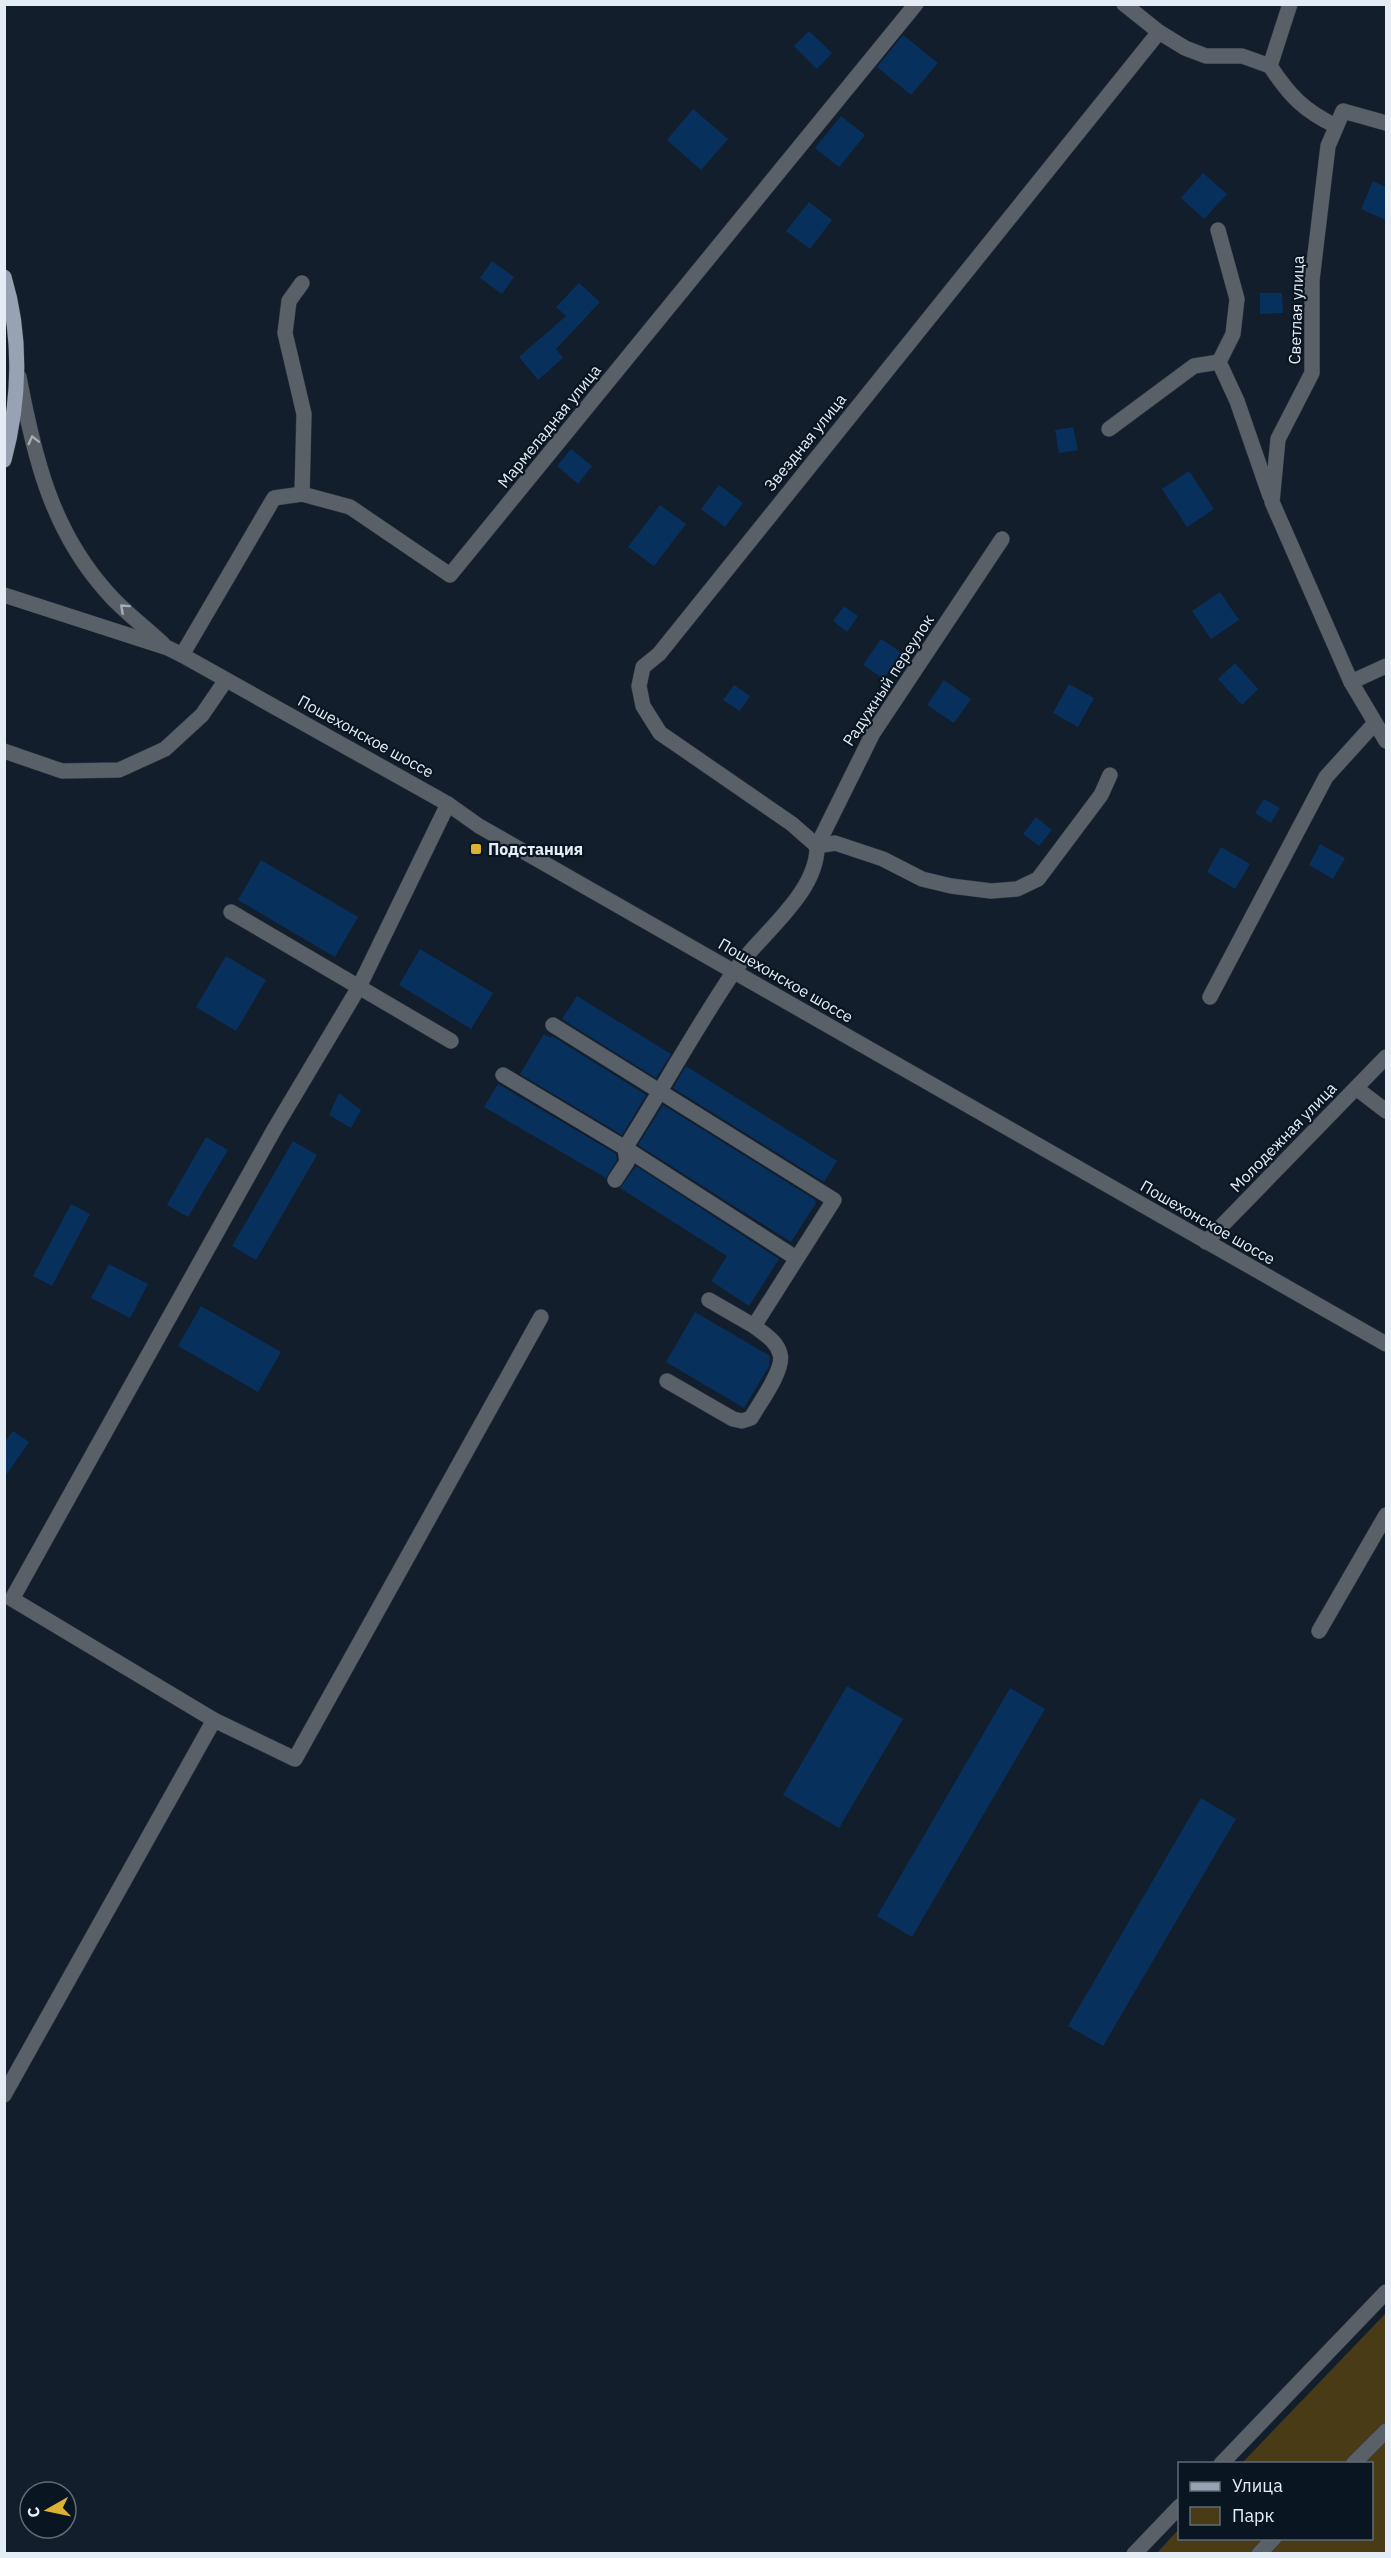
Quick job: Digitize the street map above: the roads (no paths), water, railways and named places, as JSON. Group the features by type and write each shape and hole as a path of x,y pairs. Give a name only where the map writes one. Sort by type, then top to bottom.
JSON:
{"main road":[{"path":"4,277 14,326 18,371 12,426 4,460"}],"street":[{"name":"Мармеладная улица","path":"182,656 274,498 302,494 350,507 450,575 916,4"},
{"path":"1124,4 1159,32 1185,48 1206,56 1242,56 1270,66 1286,90 1312,115 1336,126 1342,111 1386,123"},
{"path":"1270,66 1290,4"},
{"name":"Звездная улица","path":"817,846 792,824 660,733 643,706 639,686 643,667 659,654 1159,32"},
{"name":"Светлая улица","path":"1336,126 1328,146 1312,280 1312,373 1278,439 1272,502 1351,682 1386,741"},
{"path":"1218,230 1237,299 1233,334 1219,362"},
{"path":"302,283 289,301 285,333 304,414 302,494"},
{"path":"1219,362 1237,401 1272,502"},
{"path":"1109,429 1194,366 1219,362"},
{"path":"18,371 44,484 60,522 86,566 106,592 168,648"},
{"name":"Радужный переулок","path":"615,1180 627,1162 625,1148 734,971 787,911 817,862 817,846 873,733 1002,539"},
{"path":"4,595 168,648"},
{"name":"Пошехонское шоссе","path":"168,648 448,804 479,826 1386,1344"},
{"path":"1351,682 1386,666"},
{"path":"4,751 62,771 119,770 165,749 202,715 226,680"},
{"path":"1210,997 1326,777 1375,723"},
{"path":"817,846 835,843 883,859 922,879 951,886 992,891 1017,889 1038,879 1045,871 1101,795 1110,775"},
{"path":"448,804 359,987 275,1128 8,1603 214,1720 295,1759 542,1317"},
{"path":"231,912 451,1041"},
{"path":"553,1025 834,1200 754,1326"},
{"name":"Молодежная улица","path":"1206,1242 1386,1057"},
{"path":"503,1075 625,1148 796,1258"},
{"path":"1356,1088 1386,1111"},
{"path":"667,1381 733,1419 742,1421 751,1418 782,1364 780,1352 772,1340 754,1326 710,1300"},
{"path":"1319,1631 1386,1515"},
{"path":"4,2095 214,1720"},
{"path":"1222,2462 1386,2292"},
{"path":"1354,2462 1386,2431"},
{"path":"1134,2553 1178,2507"},
{"path":"1258,2553 1272,2540"}],"place":[{"name":"Подстанция","path":"476,849"}]}
